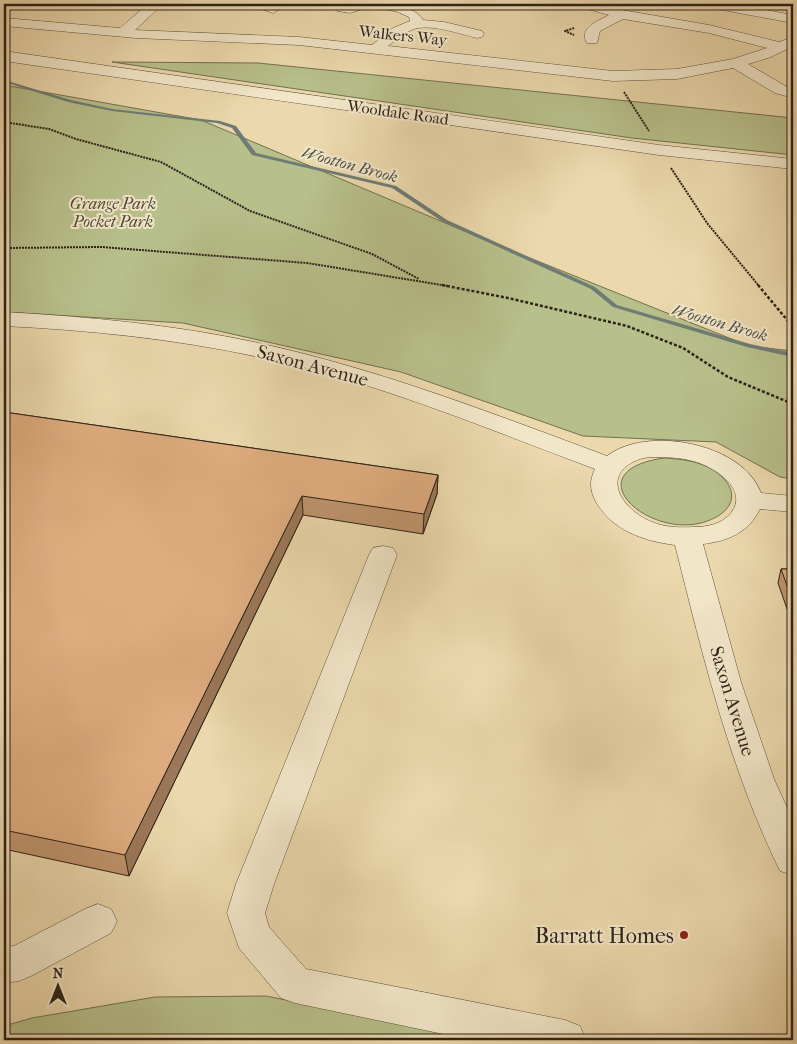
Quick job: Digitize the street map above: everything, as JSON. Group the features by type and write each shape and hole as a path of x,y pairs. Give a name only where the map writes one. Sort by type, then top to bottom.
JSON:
{"street":[{"path":"123,33 156,4"},
{"path":"585,4 621,14 787,44"},
{"path":"712,4 793,19"},
{"path":"387,5 410,12 417,18 416,23"},
{"path":"4,22 28,10"},
{"path":"589,35 602,23 621,14"},
{"name":"Walkers Way","path":"4,22 123,33 278,40 613,76 676,74 735,63 787,44"},
{"path":"375,50 398,31 416,23 444,26 477,34"},
{"name":"Wooldale Road","path":"4,56 659,150 793,164"},
{"path":"735,63 781,90 793,93"},
{"name":"Saxon Avenue","path":"4,319 95,325 160,333 261,350 426,397 610,466"},
{"path":"658,449 683,450 718,461 736,473 747,488 750,500 742,519 726,530 710,535 687,537 655,533 632,523 609,504 603,489 603,479 610,466 633,453 658,449"},
{"path":"750,500 793,504"},
{"name":"Saxon Avenue","path":"687,537 725,682 757,778 793,860"},
{"path":"383,556 255,884 246,912 253,936 295,985 565,1040"},
{"path":"4,965 19,963 98,922"}],"path":[{"path":"613,76 707,223 793,327"},
{"path":"4,122 49,129 76,139 161,162 250,211 372,254 423,282"},
{"path":"4,248 83,246 298,263 423,282 508,298 627,326 682,348 728,377 793,404"}],"green space":[{"path":"112,62 258,63 793,118 793,155 632,138"},
{"name":"Grange Park Pocket Park","path":"4,85 201,120 495,244 749,346 793,351 793,479 780,477 716,442 583,436 401,372 183,323 4,312"},
{"path":"664,458 697,463 715,471 730,487 732,495 727,509 720,515 701,523 680,525 659,521 641,512 628,501 621,488 624,476 637,465"},
{"path":"266,996 484,1040 4,1040 4,1026 32,1018 155,997"}],"building":[{"path":"4,412 438,475 424,514 302,496 125,855 4,830"},
{"path":"781,569 793,569 793,602"}],"waterway":[{"name":"Wootton Brook","path":"4,81 70,101 112,110 218,122 234,127 254,154 394,187 445,221 593,288 615,306 749,346 793,355"}],"place":[{"name":"Barratt Homes","path":"684,935"}]}
